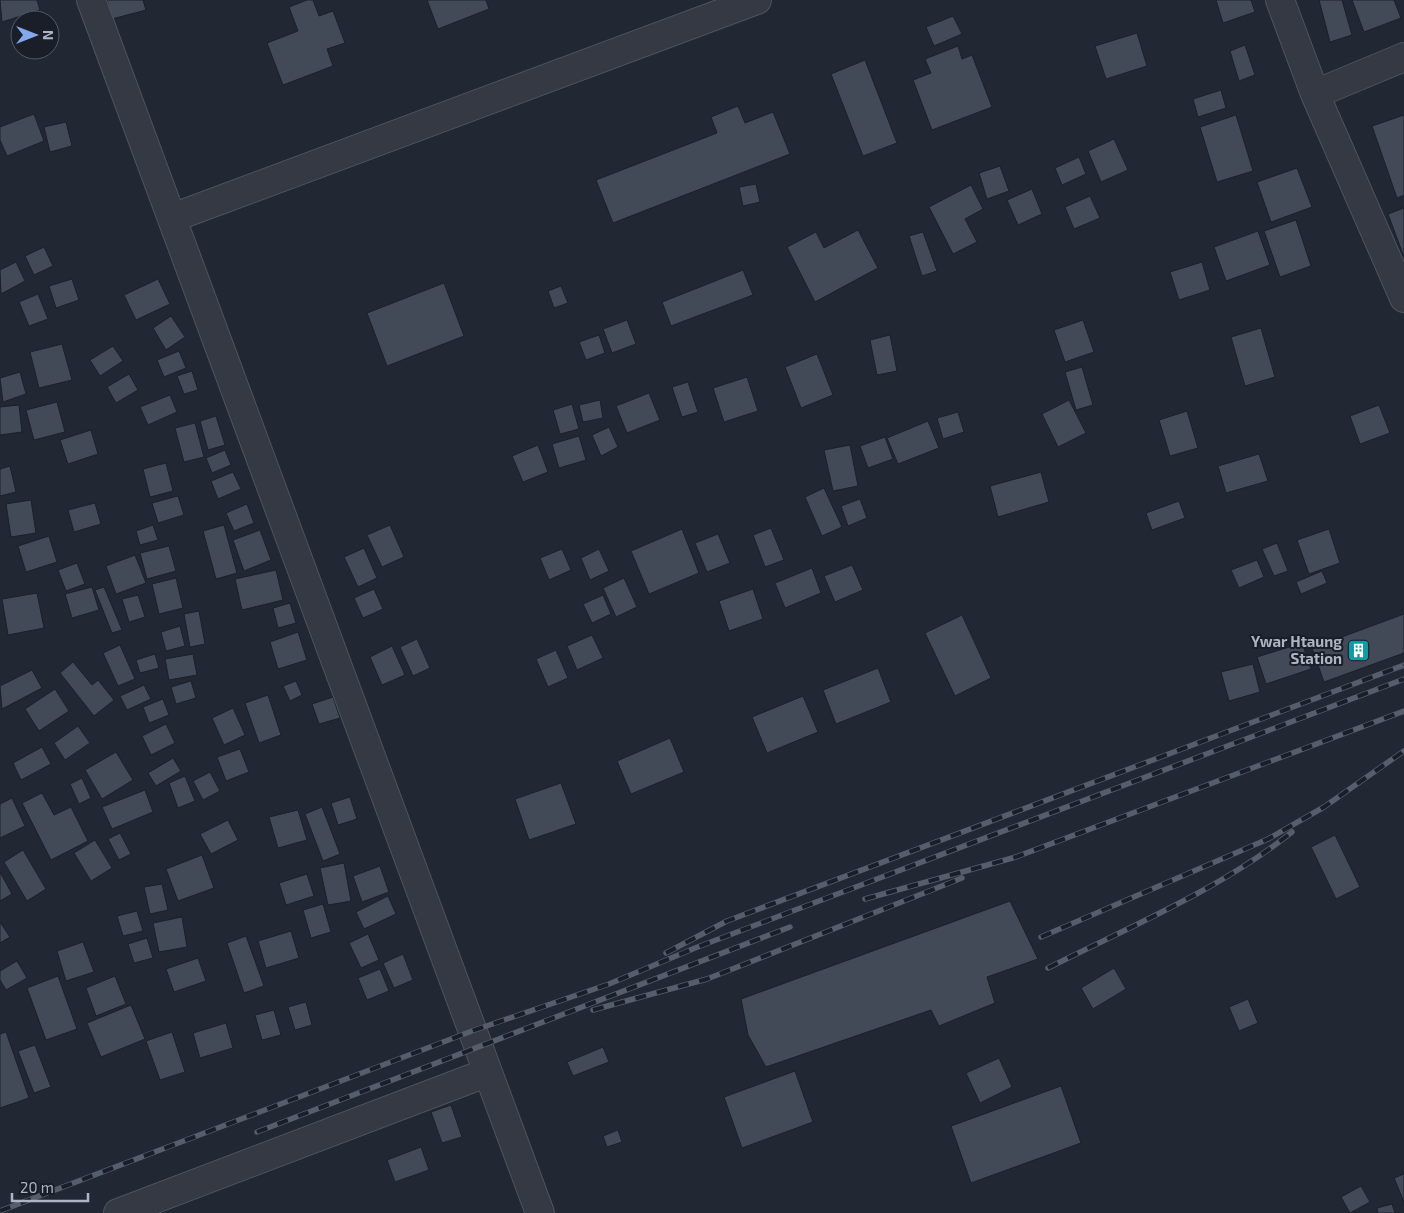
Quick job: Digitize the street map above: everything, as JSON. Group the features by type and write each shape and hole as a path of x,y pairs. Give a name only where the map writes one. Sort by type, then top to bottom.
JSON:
{"street":[{"path":"91,0 486,1072 540,1213"},
{"path":"172,218 757,0"},
{"path":"1280,0 1315,94 1404,298"},
{"path":"1315,94 1404,58"},
{"path":"118,1213 486,1072"}],"building":[{"path":"0,0 37,0 40,10 10,10 10,19 2,22"},
{"path":"107,0 143,0 146,10 112,19"},
{"path":"307,0 313,0 319,16 333,11 345,43 327,49 333,66 283,85 267,43 298,31 289,7"},
{"path":"427,0 486,0 489,9 438,29"},
{"path":"1216,0 1251,0 1255,12 1223,23"},
{"path":"1319,0 1342,0 1352,35 1330,42"},
{"path":"1352,0 1394,0 1401,18 1364,32"},
{"path":"953,16 962,34 934,46 926,27"},
{"path":"1137,33 1147,66 1106,79 1095,46"},
{"path":"1245,45 1255,75 1239,81 1230,51"},
{"path":"958,46 962,59 972,55 992,107 932,130 913,80 931,73 925,59"},
{"path":"865,60 897,143 863,156 831,74"},
{"path":"1221,90 1226,108 1198,117 1193,99"},
{"path":"738,106 745,123 773,112 790,154 613,223 596,180 717,133 711,117"},
{"path":"34,114 44,141 7,156 0,140 0,127"},
{"path":"1236,115 1253,171 1217,182 1200,127"},
{"path":"1404,115 1404,195 1397,198 1372,126"},
{"path":"66,122 72,146 50,152 44,127"},
{"path":"1114,139 1128,170 1101,182 1088,151"},
{"path":"1079,157 1086,174 1062,185 1055,168"},
{"path":"1000,166 1009,191 987,199 979,173"},
{"path":"1297,168 1312,207 1271,222 1257,182"},
{"path":"756,184 760,202 743,206 739,187"},
{"path":"971,185 983,209 965,219 977,242 953,254 929,207"},
{"path":"1032,189 1042,214 1018,225 1007,200"},
{"path":"1090,196 1100,218 1074,229 1065,207"},
{"path":"1404,208 1404,257 1388,214"},
{"path":"1296,220 1311,266 1280,277 1264,231"},
{"path":"858,230 878,268 815,302 787,247 816,232 824,248"},
{"path":"1258,231 1270,265 1226,281 1214,247"},
{"path":"923,232 937,271 922,276 909,236"},
{"path":"44,247 53,266 34,275 25,256"},
{"path":"16,262 25,281 1,294 0,270"},
{"path":"1202,262 1210,290 1179,300 1170,272"},
{"path":"743,270 753,295 671,326 662,302"},
{"path":"72,279 79,300 56,308 49,286"},
{"path":"158,279 170,304 136,320 124,295"},
{"path":"444,283 464,336 387,366 367,313"},
{"path":"561,286 568,303 554,308 548,291"},
{"path":"38,294 48,319 29,326 19,302"},
{"path":"171,316 185,337 166,350 153,328"},
{"path":"627,320 636,344 612,353 603,329"},
{"path":"1083,320 1094,352 1065,362 1054,330"},
{"path":"1261,328 1275,377 1245,386 1231,337"},
{"path":"599,335 605,353 586,360 579,342"},
{"path":"890,335 897,371 877,375 870,340"},
{"path":"62,344 72,380 39,388 30,352"},
{"path":"113,346 123,361 100,376 90,360"},
{"path":"179,351 186,368 164,377 157,360"},
{"path":"817,354 833,395 801,408 785,367"},
{"path":"1082,367 1093,405 1076,410 1065,372"},
{"path":"192,371 198,390 184,394 177,376"},
{"path":"20,372 26,394 3,402 0,378"},
{"path":"129,374 138,390 116,403 107,387"},
{"path":"747,377 758,411 724,422 713,388"},
{"path":"688,382 698,412 682,417 672,387"},
{"path":"649,393 660,420 627,433 616,406"},
{"path":"170,395 177,412 148,425 140,407"},
{"path":"600,400 603,418 583,422 579,405"},
{"path":"1069,400 1086,433 1058,447 1042,414"},
{"path":"57,402 65,432 34,440 26,410"},
{"path":"572,404 579,429 560,434 553,410"},
{"path":"19,405 22,432 0,435 0,407"},
{"path":"1379,405 1390,433 1360,444 1350,416"},
{"path":"1187,411 1198,448 1170,456 1159,420"},
{"path":"958,412 964,432 943,439 937,418"},
{"path":"216,416 225,445 208,450 200,421"},
{"path":"928,421 939,448 898,464 887,438"},
{"path":"195,423 204,457 184,462 175,428"},
{"path":"609,427 618,447 601,456 592,435"},
{"path":"91,430 98,454 68,464 60,440"},
{"path":"579,436 586,460 559,468 552,444"},
{"path":"885,437 893,459 868,468 860,446"},
{"path":"538,445 548,472 523,482 512,456"},
{"path":"850,445 858,486 833,491 824,450"},
{"path":"225,450 231,465 212,473 206,458"},
{"path":"1259,454 1268,481 1226,493 1218,466"},
{"path":"166,463 173,491 150,497 143,469"},
{"path":"10,466 16,492 0,496 0,469"},
{"path":"233,472 241,489 218,499 211,481"},
{"path":"1041,472 1049,502 998,517 990,486"},
{"path":"824,488 842,527 822,536 805,497"},
{"path":"178,496 184,515 158,523 152,503"},
{"path":"860,499 867,518 848,526 841,506"},
{"path":"31,500 36,533 11,537 6,504"},
{"path":"1179,501 1185,518 1152,530 1146,513"},
{"path":"95,503 101,524 74,532 68,510"},
{"path":"247,504 254,523 234,531 226,513"},
{"path":"153,525 158,540 140,545 136,531"},
{"path":"224,525 237,573 216,579 203,531"},
{"path":"390,525 404,557 382,567 367,535"},
{"path":"771,528 784,560 765,567 753,535"},
{"path":"682,529 699,573 649,594 631,551"},
{"path":"1329,529 1340,563 1309,574 1297,540"},
{"path":"260,530 271,560 244,571 233,540"},
{"path":"718,534 730,563 707,572 695,543"},
{"path":"49,536 57,562 26,572 18,546"},
{"path":"1277,543 1288,571 1274,576 1262,549"},
{"path":"169,546 176,571 147,579 140,553"},
{"path":"364,548 377,578 358,587 344,557"},
{"path":"562,549 571,570 549,580 540,558"},
{"path":"599,549 609,571 590,580 581,558"},
{"path":"135,555 146,583 116,594 106,566"},
{"path":"1257,560 1264,577 1239,588 1231,570"},
{"path":"77,563 85,584 66,591 58,570"},
{"path":"852,565 863,590 835,602 824,576"},
{"path":"812,568 821,593 785,608 775,583"},
{"path":"276,570 283,600 242,610 235,579"},
{"path":"1322,571 1327,583 1301,594 1296,582"},
{"path":"176,578 183,608 159,614 152,584"},
{"path":"624,578 637,607 616,617 603,588"},
{"path":"92,587 99,610 72,618 65,594"},
{"path":"104,587 122,630 112,633 95,590"},
{"path":"374,589 383,609 363,618 354,598"},
{"path":"753,589 763,619 729,631 719,601"},
{"path":"37,593 44,628 8,635 2,599"},
{"path":"138,595 145,617 129,622 122,599"},
{"path":"603,595 611,614 592,623 583,604"},
{"path":"290,603 296,623 278,628 273,608"},
{"path":"199,611 205,644 190,647 184,614"},
{"name":"Ywar Htaung Station","path":"1404,614 1404,653 1324,682 1312,648"},
{"path":"962,615 991,678 955,696 925,633"},
{"path":"180,626 185,646 166,651 161,632"},
{"path":"298,632 307,660 278,669 270,642"},
{"path":"592,635 603,658 577,670 567,646"},
{"path":"417,639 430,668 413,676 400,647"},
{"path":"1302,643 1311,669 1266,684 1257,657"},
{"path":"120,645 135,679 118,686 103,653"},
{"path":"392,646 405,675 382,685 370,657"},
{"path":"556,650 568,678 548,687 536,659"},
{"path":"155,654 159,668 140,673 136,660"},
{"path":"193,654 197,675 169,680 165,659"},
{"path":"73,662 92,685 98,680 114,700 94,716 60,673"},
{"path":"1253,664 1260,692 1229,701 1221,672"},
{"path":"878,668 891,702 836,724 823,690"},
{"path":"32,670 42,688 2,709 0,686"},
{"path":"191,681 196,698 176,704 171,687"},
{"path":"296,681 302,695 290,701 283,686"},
{"path":"144,685 151,699 127,710 120,696"},
{"path":"55,689 69,711 39,731 25,709"},
{"path":"268,695 281,735 259,743 245,703"},
{"path":"803,696 818,732 767,753 752,717"},
{"path":"333,697 340,718 319,724 312,704"},
{"path":"163,699 169,715 149,723 143,707"},
{"path":"233,708 245,735 224,745 212,718"},
{"path":"166,724 175,743 151,755 142,736"},
{"path":"78,726 90,743 65,760 54,743"},
{"path":"670,738 684,772 631,794 617,761"},
{"path":"42,747 51,764 21,780 13,763"},
{"path":"240,749 249,772 226,781 217,757"},
{"path":"116,752 133,780 102,799 85,770"},
{"path":"173,758 181,771 156,786 148,773"},
{"path":"210,772 220,791 203,800 193,781"},
{"path":"185,776 195,801 178,808 169,783"},
{"path":"82,778 91,798 79,804 70,784"},
{"path":"561,783 576,824 529,840 515,799"},
{"path":"145,790 153,812 112,829 102,807"},
{"path":"42,793 54,815 71,807 88,841 51,860 22,803"},
{"path":"350,797 357,819 338,825 331,803"},
{"path":"12,798 25,826 0,838 0,804"},
{"path":"322,807 340,854 323,861 305,814"},
{"path":"298,810 307,840 278,848 269,817"},
{"path":"228,820 238,840 211,854 200,834"},
{"path":"120,833 131,854 119,860 108,839"},
{"path":"1335,835 1360,887 1336,899 1311,847"},
{"path":"95,840 112,868 91,881 74,853"},
{"path":"23,850 46,889 27,901 4,862"},
{"path":"202,855 214,888 178,901 166,869"},
{"path":"344,863 351,901 328,905 320,868"},
{"path":"380,866 389,892 362,902 353,876"},
{"path":"0,872 12,894 0,901"},
{"path":"307,874 314,896 286,905 279,883"},
{"path":"162,884 168,910 150,914 144,887"},
{"path":"388,896 396,914 364,929 356,912"},
{"path":"1010,901 1038,959 987,977 995,1003 939,1026 931,1010 766,1067 748,1035 741,999"},
{"path":"323,904 331,932 311,938 303,910"},
{"path":"137,911 143,931 123,936 117,916"},
{"path":"182,917 187,947 159,952 153,923"},
{"path":"0,922 10,937 0,943"},
{"path":"291,931 299,958 266,968 258,941"},
{"path":"368,934 379,960 361,968 349,943"},
{"path":"246,936 264,986 244,993 227,943"},
{"path":"147,938 153,958 134,963 128,944"},
{"path":"83,942 94,972 66,981 57,951"},
{"path":"403,954 413,980 394,988 383,963"},
{"path":"198,958 206,981 174,992 166,969"},
{"path":"17,961 27,978 6,990 0,980 0,971"},
{"path":"1114,968 1126,989 1093,1009 1081,988"},
{"path":"380,969 389,991 367,1000 358,978"},
{"path":"58,976 77,1029 46,1040 27,988"},
{"path":"115,976 126,1004 96,1016 86,988"},
{"path":"1248,999 1258,1023 1239,1031 1229,1007"},
{"path":"306,1002 312,1025 295,1030 288,1007"},
{"path":"131,1005 145,1039 101,1057 87,1023"},
{"path":"274,1010 281,1035 262,1040 255,1015"},
{"path":"226,1023 233,1048 200,1058 193,1033"},
{"path":"6,1032 29,1098 0,1108 0,1034"},
{"path":"172,1032 185,1072 160,1080 146,1041"},
{"path":"35,1045 51,1087 34,1093 18,1051"},
{"path":"603,1047 609,1062 573,1076 567,1062"},
{"path":"999,1058 1012,1087 980,1103 966,1073"},
{"path":"795,1071 813,1122 742,1148 724,1097"},
{"path":"1061,1086 1081,1143 971,1183 951,1126"},
{"path":"451,1105 462,1137 442,1143 431,1112"},
{"path":"618,1130 622,1142 607,1147 603,1136"},
{"path":"421,1147 429,1170 395,1182 387,1160"},
{"path":"1404,1174 1404,1202 1394,1178"},
{"path":"1361,1186 1370,1202 1350,1213 1341,1197"},
{"path":"1392,1204 1395,1213 1378,1213 1377,1208"}],"railway":[{"path":"666,953 727,921 1404,665"},
{"path":"0,1211 472,1031 609,984 695,948 1404,679"},
{"path":"865,899 1016,857 1404,711"},
{"path":"1041,937 1268,839 1324,807 1404,751"},
{"path":"1048,968 1205,889 1235,872 1292,832"},
{"path":"593,1010 707,979 962,878"},
{"path":"257,1132 790,927"}],"place":[{"name":"Ywar Htaung Station","path":"1358,651"}]}
